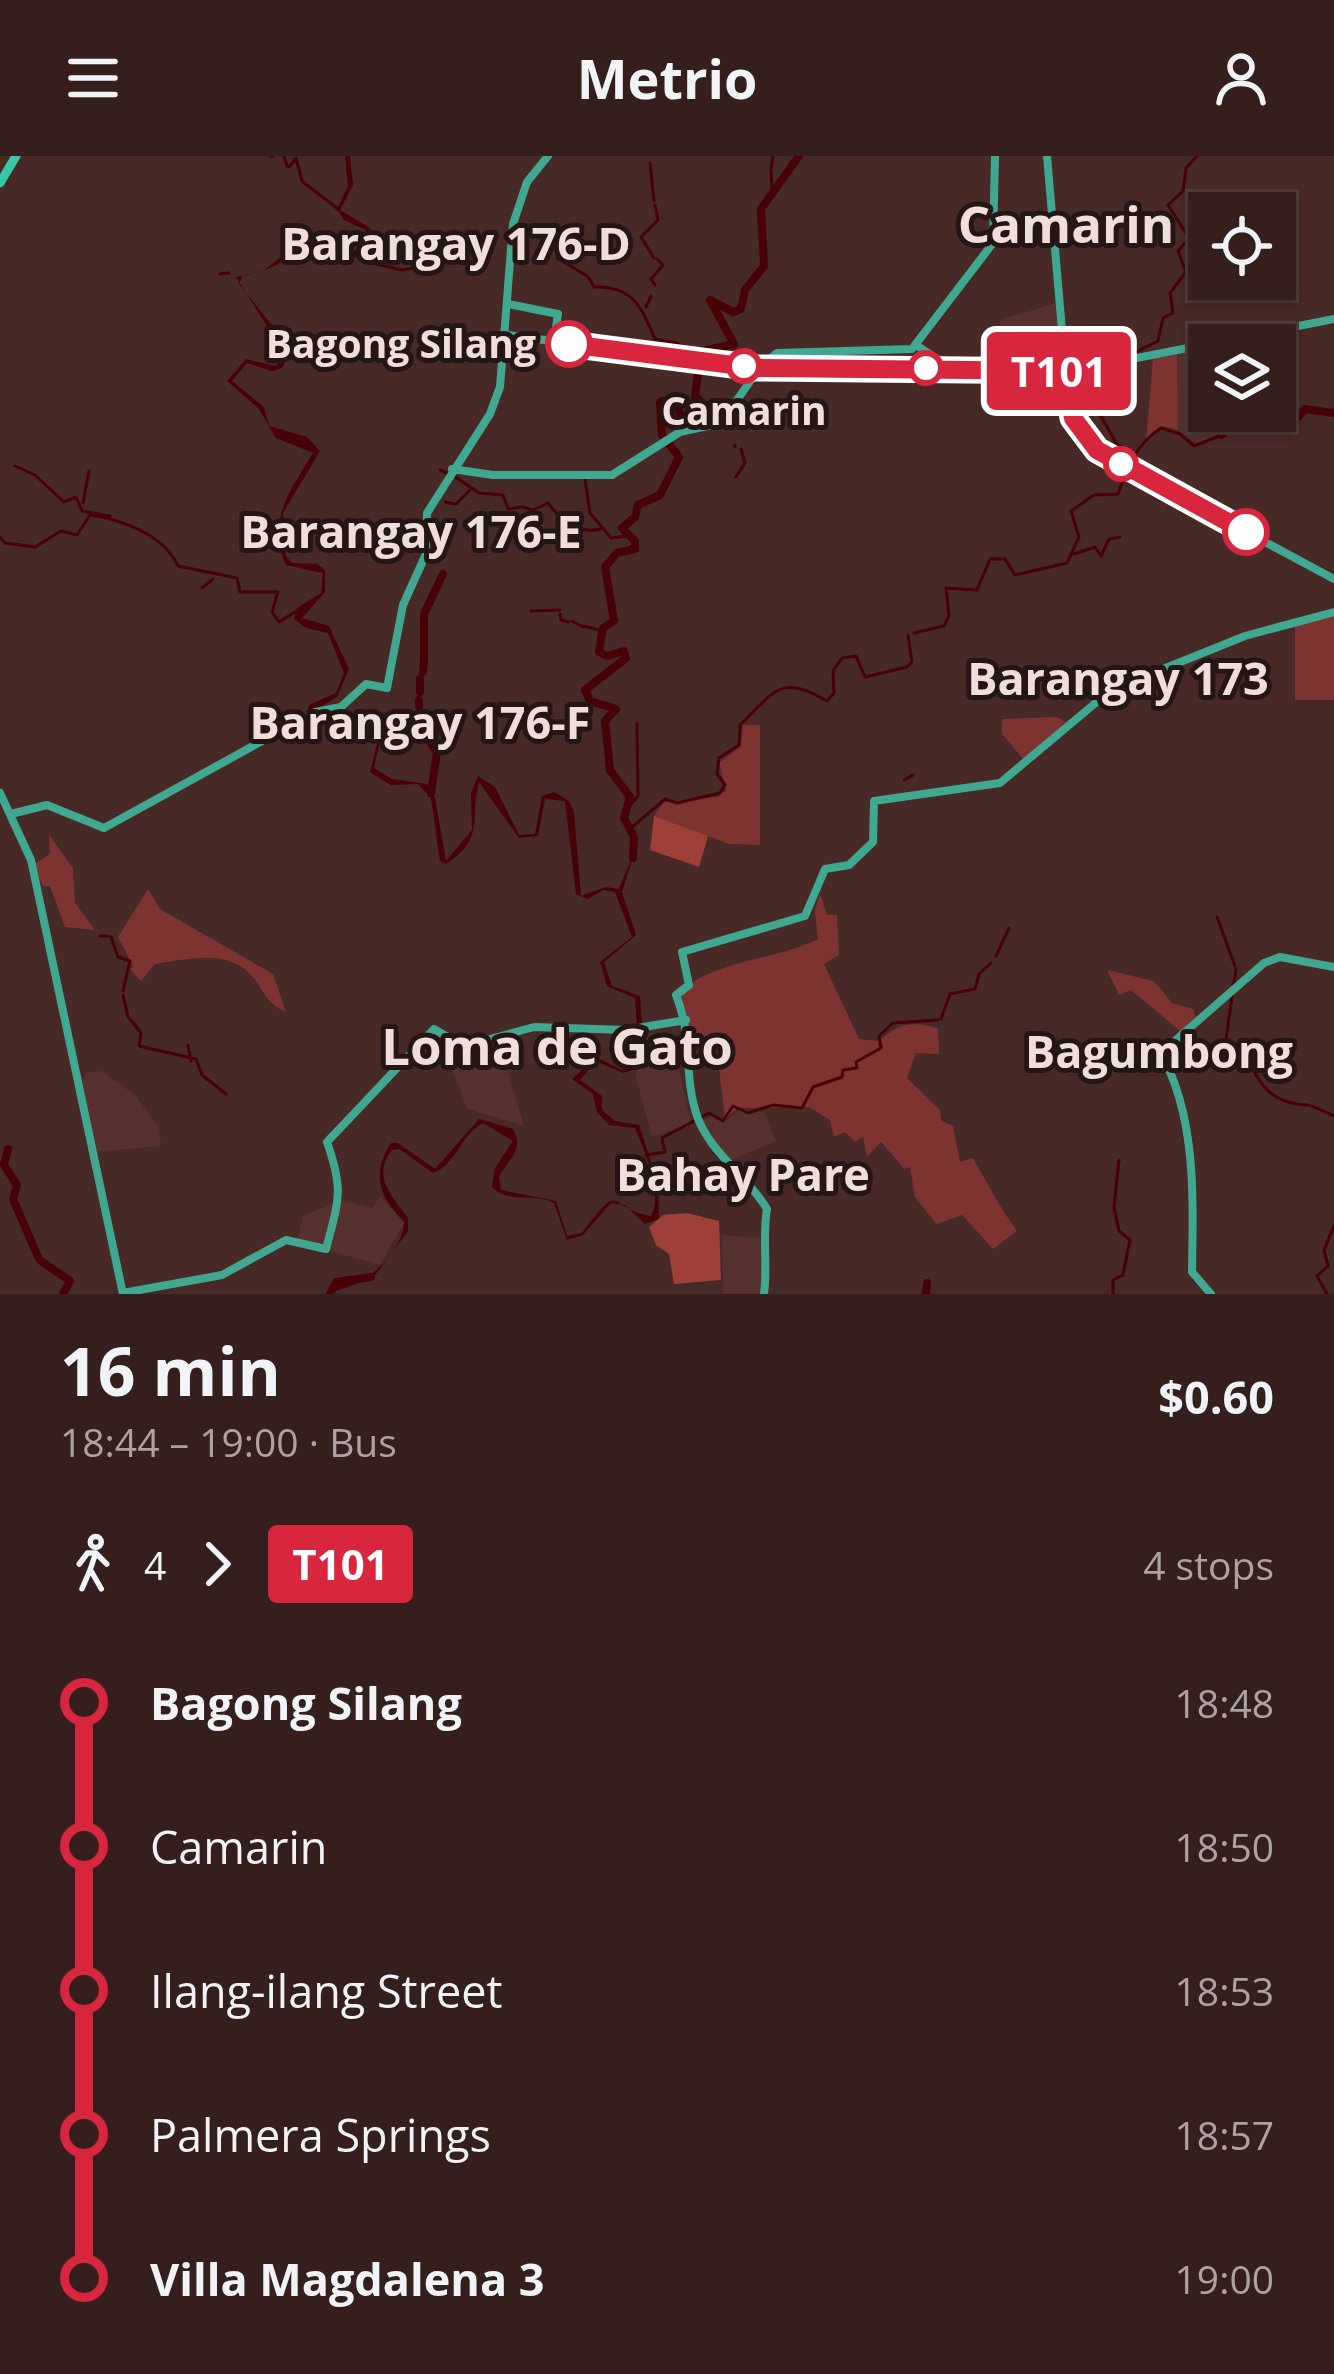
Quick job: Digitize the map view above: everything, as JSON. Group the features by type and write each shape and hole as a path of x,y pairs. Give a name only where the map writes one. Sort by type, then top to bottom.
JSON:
{"main road":[{"path":"0,183 16,156"},
{"path":"12,815 41,805 102,826 310,716 341,707 365,684 386,688 403,605 426,554 427,513 495,404 507,335 516,213 527,182 548,156"},
{"path":"451,468 493,476 616,474 668,440 722,423 760,367 777,353 898,353 916,345 993,242 994,156"},
{"path":"1047,156 1068,401 1080,432 1125,466 1334,579"},
{"path":"508,304 558,314 554,341"},
{"path":"507,335 760,367 1066,374 1334,320"},
{"path":"916,345 953,368"},
{"path":"764,1294 769,1263 760,1231 767,1209 699,1121 686,1020 676,995 689,983 682,952 805,916 825,869 849,865 873,842 874,801 1000,783 1111,690 1243,638 1334,612"},
{"path":"0,793 31,860 123,1294 222,1275 286,1240 326,1249 339,1200 340,1170 327,1142 434,1029 452,1039 479,1041 534,1027 633,1029 686,1020"},
{"path":"1211,1294 1192,1272 1193,1179 1177,1083 1161,1053 1236,983 1277,957 1334,968"}],"shaded area":[{"path":"345,156 350,156 353,185 340,210 370,228 376,244 357,257 338,261 297,251 264,270 294,247 343,258 372,240 370,232 344,220 337,209 348,186"},
{"path":"246,293 287,344 289,355 282,368 272,371 247,363 232,381 264,407 269,426 307,437 320,451 283,513 286,556 292,563 317,564 325,570 325,592 302,618 329,626 349,669 337,697 312,712 335,722 371,709 386,715 374,768 392,779 427,784 435,798 446,861 472,830 471,793 478,776 495,787 519,835 535,834 542,796 554,792 569,801 581,896 606,887 619,889 635,850 622,892 636,935 604,962 612,986 640,996 642,1027 637,1027 635,998 607,986 600,962 632,937 615,892 603,890 588,899 576,894 565,801 545,799 538,836 519,838 479,782 471,837 446,864 440,861 431,798 418,784 391,785 370,772 383,720 372,715 339,728 307,716 309,705 336,693 344,673 328,633 306,628 294,619 297,608 321,593 323,573 286,565 281,549 279,534 284,506 313,453 276,438 259,409 227,381 246,359 275,366 286,356"},
{"path":"1056,303 1059,336 1001,346 1000,320"},
{"path":"1188,350 1188,432 1223,432 1198,444 1178,430 1177,352"},
{"path":"1177,352 1178,430 1162,426 1146,441 1153,358"},
{"path":"1334,614 1334,700 1295,700 1295,626"},
{"path":"1057,717 1066,722 1025,761 1002,734 1002,719"},
{"path":"743,725 760,725 760,845 729,844 654,816 664,802 718,797 726,790 719,763 741,746"},
{"path":"654,816 708,836 699,867 650,850"},
{"path":"49,835 73,868 75,903 95,930 65,927 50,886 43,886 33,865 50,854"},
{"path":"148,889 160,909 273,974 286,1012 267,998 248,972 227,960 155,964 141,981 130,969 133,966 118,937"},
{"path":"820,893 827,915 837,915 839,955 824,964 859,1039 879,1041 907,1025 938,1028 939,1054 916,1053 907,1078 940,1110 941,1120 953,1126 960,1162 973,1158 1017,1231 993,1249 962,1215 936,1224 915,1197 910,1167 904,1169 881,1142 867,1157 863,1137 855,1142 845,1132 834,1137 830,1120 809,1107 737,1108 725,1120 717,1051 729,1046 726,1033 692,1038 678,995 706,975 818,939 815,911"},
{"path":"1107,970 1154,981 1172,1003 1193,1009 1196,1018 1181,1032 1131,990 1119,995"},
{"path":"434,1030 499,1040 524,1126 467,1109 450,1063 427,1070 416,1048"},
{"path":"637,1030 642,1030 644,1047 636,1069 623,1073 596,1061 580,1080 602,1096 602,1110 615,1121 639,1125 658,1183 659,1219 645,1224 629,1209 651,1216 655,1196 635,1128 609,1125 597,1112 593,1094 572,1079 596,1057 622,1070 636,1060 641,1047"},
{"path":"644,1057 679,1068 691,1124 652,1137 635,1074"},
{"path":"102,1071 135,1095 159,1127 161,1146 95,1152 81,1090 86,1072"},
{"path":"740,1110 764,1112 776,1141 732,1160 716,1148 702,1121 714,1115 727,1120"},
{"path":"479,1119 513,1129 516,1137 516,1149 499,1177 501,1190 556,1201 567,1236 582,1233 610,1201 622,1205 611,1203 583,1235 567,1240 554,1203 506,1195 492,1187 495,1168 513,1141 483,1123 433,1173 399,1149 392,1150 384,1177 408,1218 408,1231 393,1252 404,1221 384,1194 380,1175 391,1143 435,1169"},
{"path":"380,1196 404,1223 380,1265 297,1242 303,1216 340,1200 373,1208"},
{"path":"687,1213 719,1221 721,1280 674,1284 669,1254 656,1245 649,1227 663,1215"},
{"path":"722,1235 760,1238 767,1263 762,1294 723,1294"},
{"path":"389,1257 373,1278 327,1294 332,1282 363,1279"}],"waterway":[{"path":"284,156 287,166"},
{"path":"771,168 773,156"},
{"path":"633,858 634,837 624,818 630,797 610,770 605,721 616,709 590,701 585,690 626,658 624,651 607,656 599,652 603,628 614,621 605,567 617,553 635,549 635,541 622,528 635,517 638,505 660,495 679,457 662,435 660,402 675,397 682,421 718,418 695,396 701,351 734,344 710,300 733,312 741,309 745,290 764,266 761,209 799,156"},
{"path":"1128,356 1158,341 1163,318 1173,313 1170,293 1186,272 1178,251 1189,238 1168,205 1183,191 1186,168 1197,156"},
{"path":"289,167 296,158 302,181"},
{"path":"650,163 654,201"},
{"path":"771,170 772,190"},
{"path":"303,182 338,209"},
{"path":"654,258 641,237 658,220 655,205"},
{"path":"365,251 372,263 402,270"},
{"path":"557,258 587,276"},
{"path":"655,285 651,279 663,265 657,259"},
{"path":"427,264 439,261"},
{"path":"403,270 418,267"},
{"path":"220,274 229,273"},
{"path":"589,278 594,287 627,294 640,308 655,339 677,343 692,355"},
{"path":"646,307 651,296"},
{"path":"1109,368 1120,379 1120,391 1105,399 1098,411 1116,443 1134,456"},
{"path":"1222,435 1234,425 1297,418 1305,409 1334,413"},
{"path":"914,633 944,626 949,616 946,588 977,590 990,559 1005,559 1015,575 1067,563 1079,537 1071,511 1094,495 1118,494 1139,449 1161,428 1180,434 1194,446 1222,435"},
{"path":"736,477 745,463 741,449"},
{"path":"15,466 35,475 64,502 76,497 82,511 110,516"},
{"path":"440,470 447,473"},
{"path":"83,503 89,471"},
{"path":"454,476 479,493 503,495 508,509 520,507"},
{"path":"585,479 590,513 611,538 628,536"},
{"path":"445,502 456,504 470,490"},
{"path":"523,507 533,510 548,503 571,525 601,529"},
{"path":"0,537 5,543 35,547 61,531 77,535 90,515 113,520 151,536 178,566 237,578 240,592 278,592 272,612 279,622 297,611"},
{"path":"1074,554 1095,547 1101,556 1109,539 1120,537"},
{"path":"424,658 424,614 443,574"},
{"path":"202,588 213,579"},
{"path":"531,611 560,610"},
{"path":"560,614 561,620 569,622"},
{"path":"572,621 583,627"},
{"path":"584,626 603,631"},
{"path":"631,828 665,799 677,803 720,793 725,785 717,774 719,758 739,745 740,725 771,695 799,688 827,701 834,693 833,671 842,658 856,656 865,677 907,667 912,662 908,635"},
{"path":"423,672 424,659"},
{"path":"420,679 420,692"},
{"path":"419,700 419,706"},
{"path":"418,716 416,723 424,732"},
{"path":"632,803 638,796 637,723"},
{"path":"424,734 437,752 431,793"},
{"path":"904,780 913,775"},
{"path":"1217,917 1235,966"},
{"path":"996,956 1009,928"},
{"path":"100,936 108,936"},
{"path":"111,937 118,957 130,961 123,991"},
{"path":"980,973 991,963"},
{"path":"1236,969 1226,1039 1244,1050 1267,1090 1284,1101 1309,1105"},
{"path":"941,1019 950,994 975,989 979,974"},
{"path":"123,995 128,1017"},
{"path":"130,1019 141,1033 139,1046 196,1059 202,1075 226,1094"},
{"path":"646,1155 665,1152 662,1138 709,1113 723,1121 733,1106 748,1113 773,1105 802,1108 813,1087 842,1077 843,1070 857,1068 856,1062 881,1048 879,1036 893,1023 938,1020"},
{"path":"188,1045 191,1061"},
{"path":"1312,1106 1334,1116"},
{"path":"8,1149 4,1165 17,1185 13,1199 38,1257"},
{"path":"1113,1294 1113,1280 1123,1275 1130,1240 1119,1231 1114,1207 1119,1160"},
{"path":"1327,1294 1317,1276 1328,1266 1324,1250 1334,1226"},
{"path":"41,1261 70,1281 63,1294"},
{"path":"330,1294 336,1282 371,1277"},
{"path":"926,1294 927,1283"}],"bus line":[{"name":"T101","path":"569,344 756,368 1065,371 1073,418 1097,450 1246,532"}],"place":[{"name":"Bagong Silang","path":"569,344"},
{"name":"Camarin","path":"744,366"}],"district":[{"name":"Camarin","path":"1066,225"},
{"name":"Barangay 176-D","path":"456,244"},
{"name":"Barangay 176-E","path":"411,532"},
{"name":"Barangay 173","path":"1118,679"},
{"name":"Barangay 176-F","path":"420,723"},
{"name":"Loma de Gato","path":"557,1047"},
{"name":"Bagumbong","path":"1159,1052"},
{"name":"Bahay Pare","path":"743,1175"}]}
